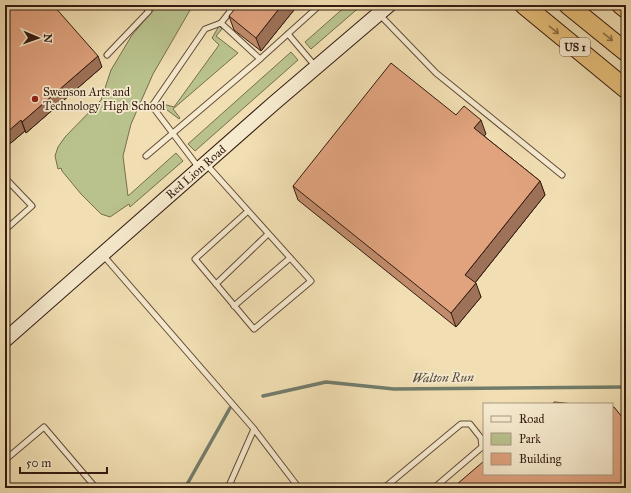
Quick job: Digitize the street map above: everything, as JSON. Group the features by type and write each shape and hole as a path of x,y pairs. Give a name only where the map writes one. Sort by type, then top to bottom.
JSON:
{"highway":[{"name":"US 1","path":"524,5 626,89"},
{"name":"US 1","path":"568,5 626,52"},
{"path":"621,5 626,9"}],"street":[{"name":"Red Lion Road","path":"5,340 384,9"}],"lane":[{"path":"107,55 148,11 144,5"},
{"path":"235,5 221,23 206,30 152,106 173,134 248,211 311,281 254,329 195,259 248,211"},
{"path":"146,156 260,59 320,5"},
{"path":"384,9 436,73 562,175"},
{"path":"221,23 260,59"},
{"path":"288,34 316,67"},
{"path":"5,230 32,206 9,182"},
{"path":"216,284 268,234"},
{"path":"103,254 254,429 299,488"},
{"path":"234,306 290,258"},
{"path":"384,488 461,424 470,424 481,438 482,448 434,488"},
{"path":"5,460 44,427 96,488"},
{"path":"228,488 254,429"}],"green space":[{"path":"156,5 193,5 153,74 131,124 123,156 128,196 176,153 183,161 130,207 129,204 110,217 101,214 81,194 61,168 58,169 55,156 58,147 65,137 101,100 111,70 132,35"},
{"path":"347,5 362,5 311,49 305,42"},
{"path":"219,26 222,29 216,36 238,53 173,109 180,118 179,119 162,106 163,104 174,107 219,45 212,38"},
{"path":"291,52 298,60 195,151 188,144"}],"building":[{"name":"Swenson Arts and Technology High School","path":"5,5 53,5 98,56 22,122 21,120 5,134"},
{"path":"238,5 282,5 256,38 229,16"},
{"path":"391,63 456,115 464,106 481,120 474,128 540,181 465,275 476,283 451,313 293,186"},
{"path":"613,407 626,422 626,488 458,488 456,485 483,462 483,475 613,475"}],"waterway":[{"name":"Walton Run","path":"263,396 326,382 394,389 626,387"},
{"name":"Walton Run","path":"185,488 230,408"}],"place":[{"name":"Swenson Arts and Technology High School","path":"35,99"}]}
